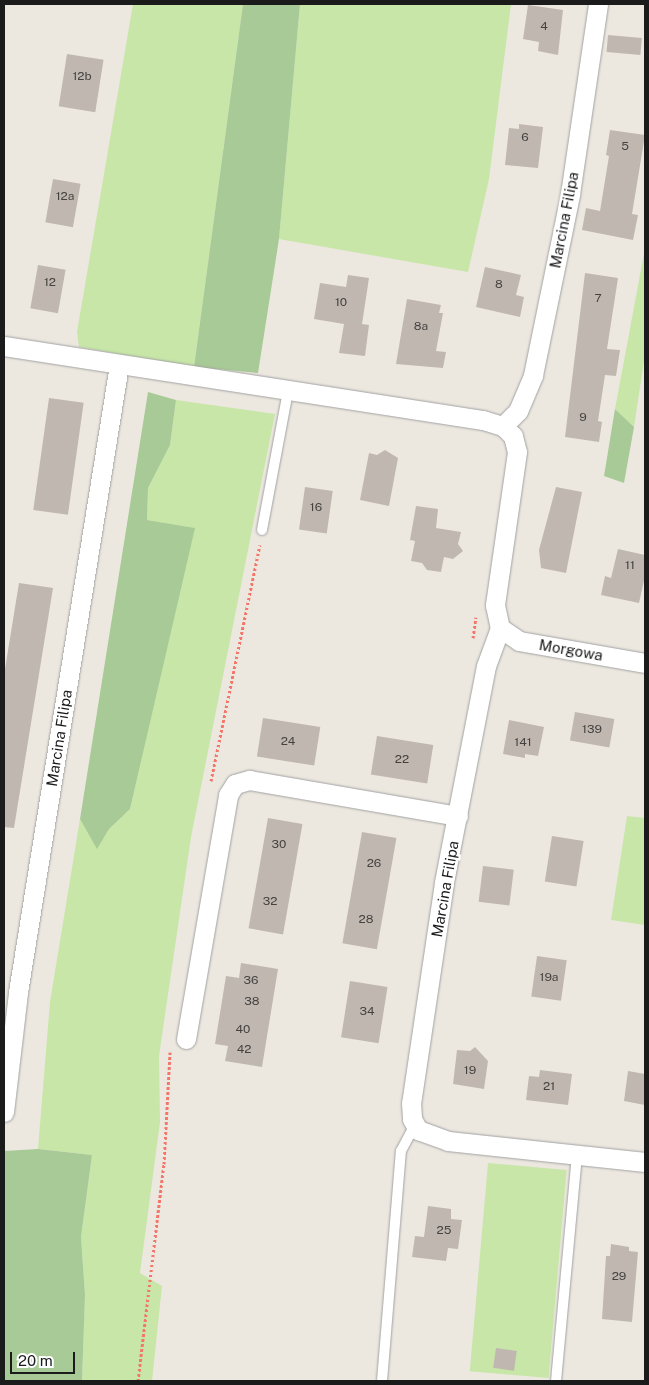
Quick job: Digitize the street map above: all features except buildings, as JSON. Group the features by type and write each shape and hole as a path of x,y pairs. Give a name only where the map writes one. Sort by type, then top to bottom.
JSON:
{"street":[{"name":"Marcina Filipa","path":"503,426 518,411 529,388 540,344 570,194 598,4"},
{"path":"4,346 483,420 503,426 513,436 517,452 494,605 500,628"},
{"name":"Marcina Filipa","path":"4,1112 18,992 119,365"},
{"name":"Marcina Filipa","path":"415,1124 411,1103 444,883 486,666 500,628"},
{"name":"Morgowa","path":"500,628 519,641 645,663"},
{"path":"178,1040 228,795 235,784 249,780 458,816"},
{"path":"415,1124 418,1130 432,1137 448,1140 645,1162"}],"lane":[{"path":"262,530 288,391"},
{"path":"382,1381 402,1151 415,1124"},
{"path":"556,1381 577,1154"}],"path":[{"path":"210,786 262,530"},
{"path":"472,642 477,613"},
{"path":"138,1381 178,1040"}],"green space":[{"path":"133,4 243,4 194,367 79,347 77,332"},
{"path":"243,4 300,4 279,239 258,373 194,367"},
{"path":"300,4 511,4 489,179 468,272 279,239"},
{"path":"645,248 645,354 634,427 615,409"},
{"path":"148,392 176,400 170,445 148,488 147,520 195,528 130,809 109,829 97,849 80,819"},
{"path":"176,400 275,414 191,837 159,1056 160,1122 140,1273 162,1286 152,1381 82,1381 85,1295 81,1237 92,1155 38,1149 50,1002 80,819 97,848 109,829 130,809 194,528 147,520 148,488 170,445"},
{"path":"615,409 634,427 624,483 604,476"},
{"path":"627,816 645,818 645,925 611,920"},
{"path":"38,1149 92,1155 81,1237 85,1295 82,1381 4,1381 4,1151"},
{"path":"488,1163 567,1170 548,1378 470,1371"}]}
